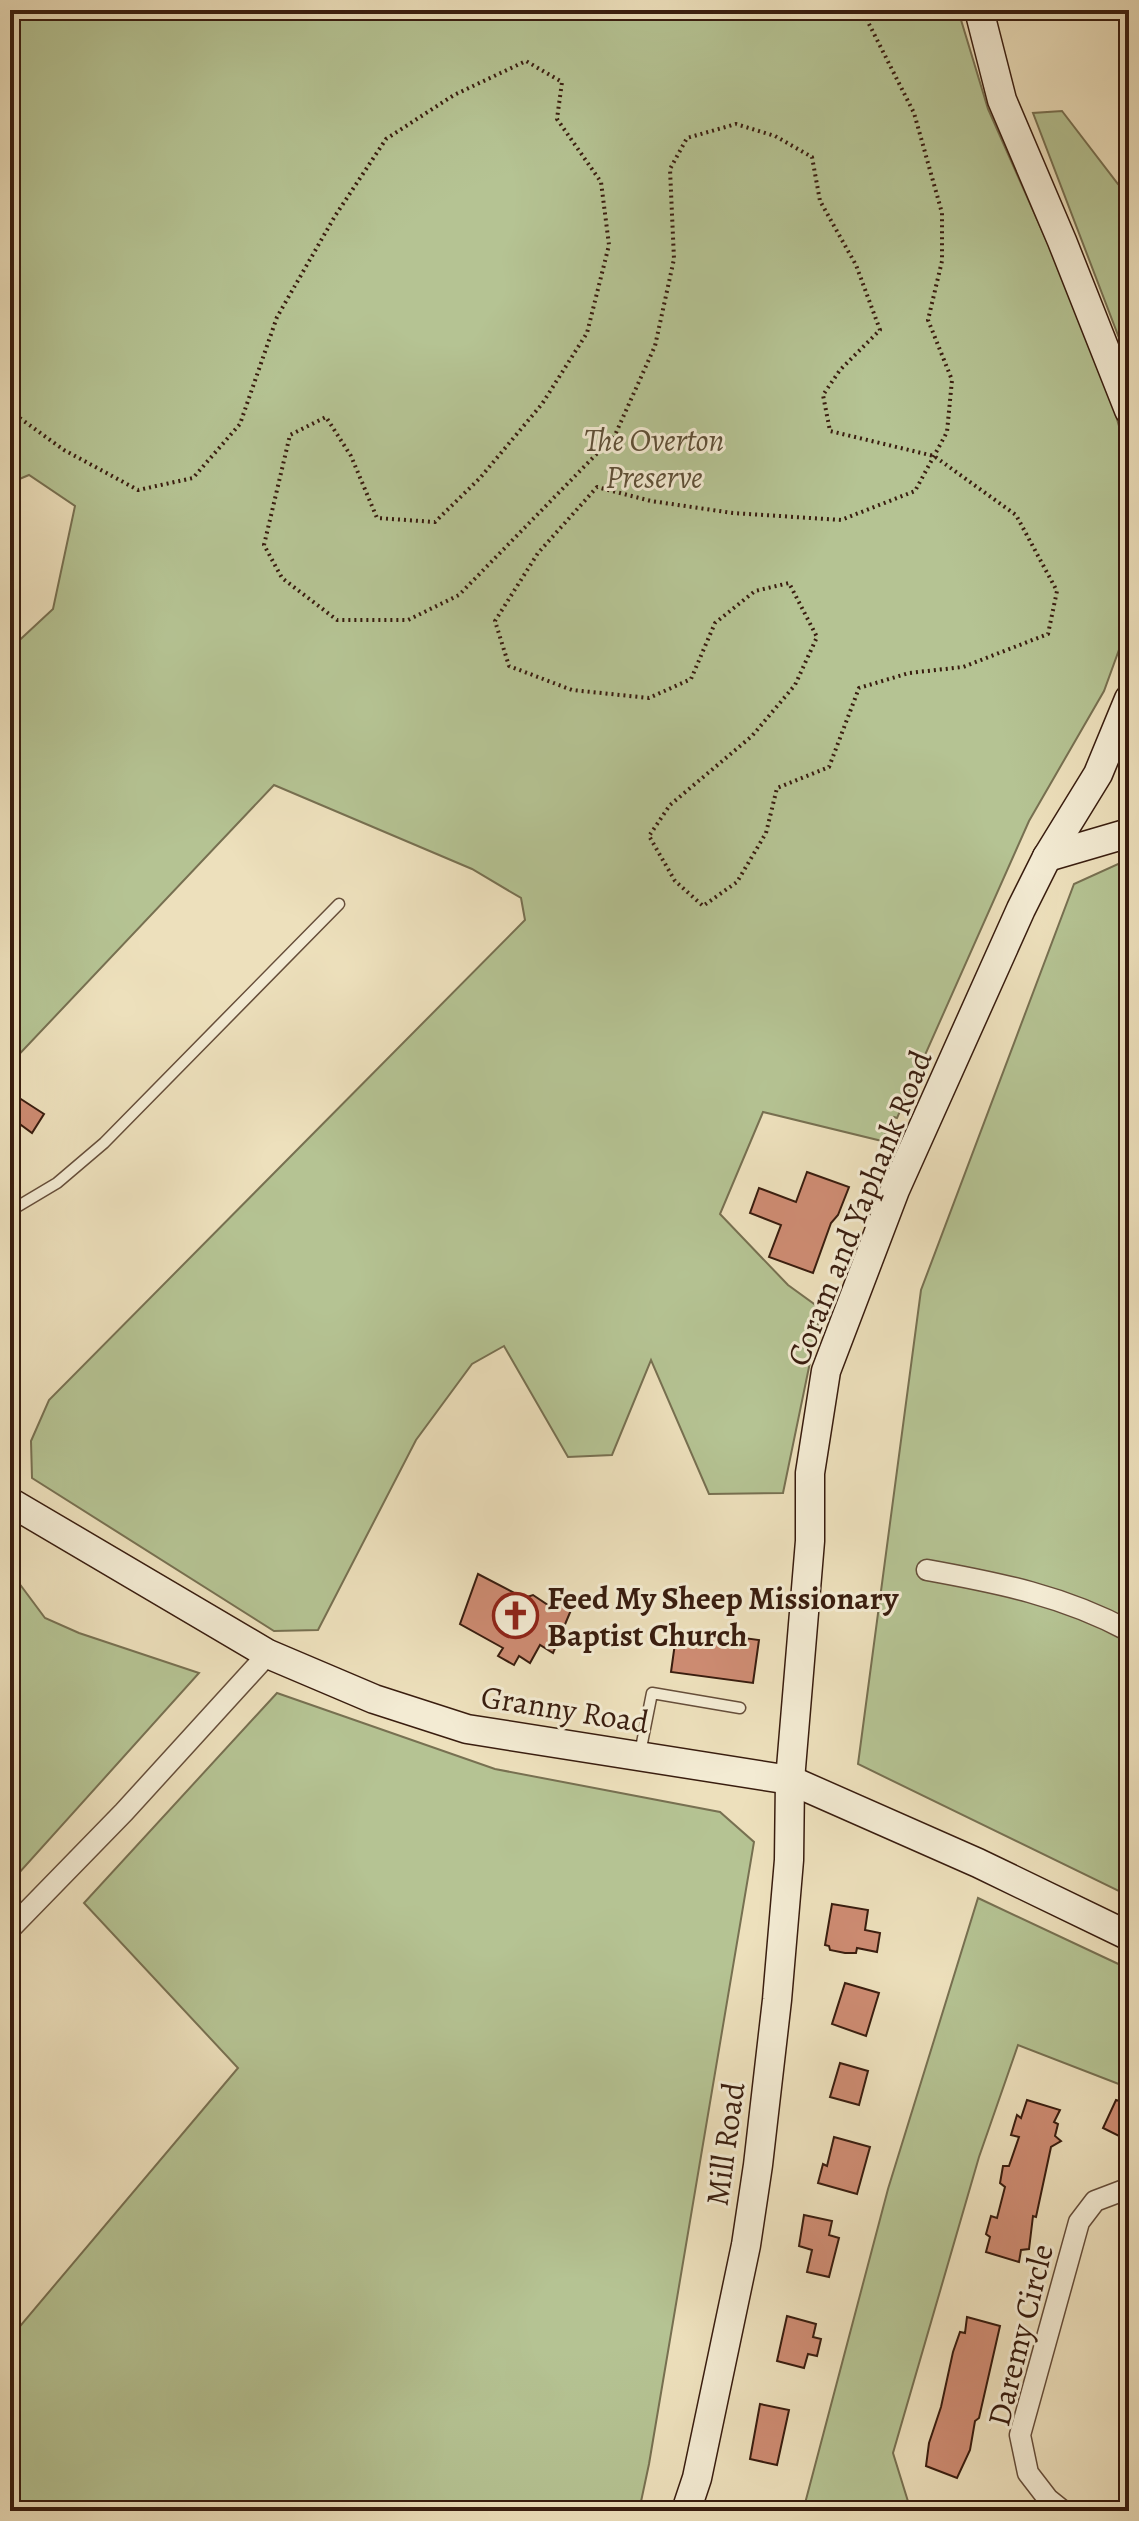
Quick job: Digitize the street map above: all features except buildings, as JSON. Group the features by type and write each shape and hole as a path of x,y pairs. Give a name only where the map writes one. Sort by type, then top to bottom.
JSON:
{"main road":[{"path":"979,10 1002,100 1129,410"},
{"name":"Coram and Yaphank Road","path":"790,1780 810,1541 810,1473 826,1371 912,1152 1047,857 1098,774 1129,699"},
{"path":"1047,857 1129,833"},
{"name":"Granny Road","path":"10,1502 268,1654 374,1699 467,1729 790,1780 978,1863 1129,1936"},
{"name":"Mill Road","path":"686,2511 697,2478 746,2245 758,2165 788,1875 790,1780"}],"street":[{"path":"927,1570 1012,1586 1086,1609 1129,1631"},
{"path":"10,1929 124,1812 268,1654"},
{"name":"Daremy Circle","path":"1063,2511 1048,2499 1028,2473 1020,2435 1079,2222 1095,2201 1129,2191"}],"lane":[{"path":"10,1211 57,1183 104,1143 339,904"},
{"path":"640,1755 652,1693 740,1708"}],"path":[{"path":"10,411 64,450 138,490 193,478 240,424 277,317 335,216 386,139 454,95 526,61 562,82 557,119 601,182 609,245 587,333 542,404 480,478 435,522 377,518 351,456 326,417 290,435 264,545 282,578 337,620 408,620 459,595 615,435 655,346 674,259 670,169 687,138 736,124 775,136 812,157 820,201 856,265 880,330 840,370 823,395 830,431 934,456 1016,515 1057,591 1048,634 963,667 909,673 859,688 829,767 777,788 766,833 737,882 703,906 675,881 649,836 670,805 752,736 795,685 817,637 789,583 755,591 715,623 691,679 649,698 572,690 509,666 495,621 538,553 597,487 651,501 733,513 841,520 915,491 934,456 947,432 952,380 928,320 942,261 942,213 914,113 866,18 859,10"}],"green space":[{"name":"The Overton Preserve","path":"10,10 958,10 988,109 1101,363 1129,461 1129,585 1124,636 1104,691 1029,821 897,1118 894,1117 882,1141 763,1112 720,1214 788,1285 821,1309 783,1493 709,1494 651,1360 612,1455 568,1457 504,1346 472,1364 416,1440 318,1630 274,1631 32,1478 31,1441 49,1400 525,920 521,898 472,869 274,785 10,1064 10,649 53,609 75,506 29,475 10,483"},
{"path":"1062,111 1129,194 1129,364 1033,113"},
{"path":"1129,859 1129,1896 858,1764 921,1290 1074,884"},
{"path":"10,1571 45,1618 79,1633 199,1673 10,1883"},
{"path":"277,1693 495,1769 720,1812 754,1842 639,2511 10,2511 10,2338 238,2068 84,1903"},
{"path":"978,1898 1129,1969 1129,2088 1018,2045 979,2157 893,2453 911,2511 803,2511 888,2189"}],"place":[{"name":"Feed My Sheep Missionary Baptist Church","path":"516,1616"}]}
